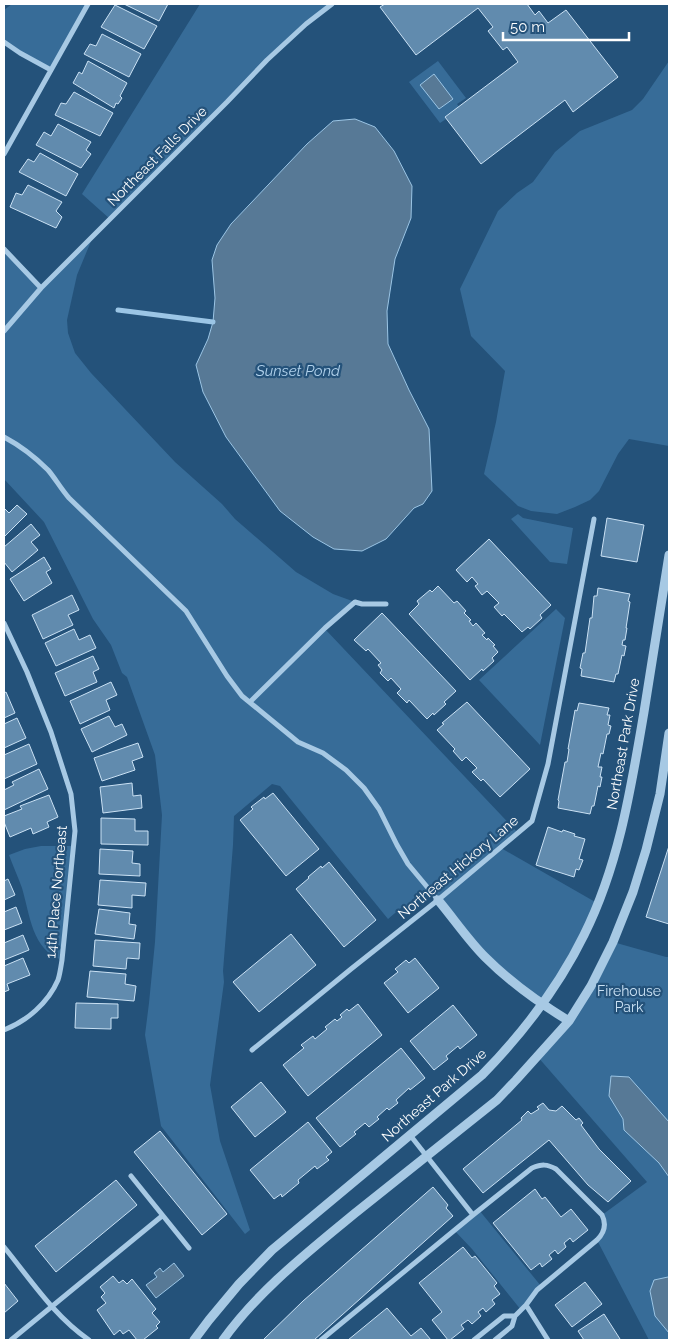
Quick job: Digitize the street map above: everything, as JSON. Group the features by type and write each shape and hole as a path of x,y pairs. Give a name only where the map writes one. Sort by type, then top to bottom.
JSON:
{"street":[{"path":"4,154 88,4"},
{"name":"Northeast Falls Drive","path":"4,331 41,288 267,60 306,24 332,4"},
{"path":"4,42 51,70"},
{"path":"4,249 41,288"},
{"path":"4,437 19,445 48,470 69,498 186,611 227,676 242,696 298,742 323,753 346,770 364,788 379,809 408,864 484,956 542,1004 569,1022"},
{"name":"Northeast Hickory Lane","path":"252,1050 438,900 532,821 548,764 594,519"},
{"name":"Northeast Park Drive","path":"194,1340 208,1320 239,1284 272,1250 482,1075 528,1023 574,954 585,933 608,877 613,859 633,774 669,555"},
{"path":"250,702 354,602 386,604"},
{"name":"14th Place Northeast","path":"4,623 51,732 71,794 75,831 62,960 58,979 46,1002 17,1025 4,1030"},
{"path":"223,1340 258,1298 296,1262 497,1100 569,1022 591,986 614,942 633,892 660,794 669,733"},
{"path":"410,1135 473,1215"},
{"path":"321,1340 532,1168 549,1165 556,1169 602,1215 605,1221 605,1228 602,1235 537,1290 515,1316 512,1326 495,1340"},
{"path":"131,1176 189,1248"},
{"path":"11,1340 162,1216"},
{"path":"4,1247 52,1307 69,1325 89,1340"},
{"path":"526,1305 548,1340"},
{"path":"474,1340 504,1316 515,1316"}],"green space":[{"path":"12,4 88,4 51,70 4,42 4,10"},
{"path":"200,4 332,4 306,24 110,219 82,194"},
{"path":"438,61 466,98 457,104 459,107 440,123 409,82"},
{"path":"669,61 669,446 629,439 618,454 599,491 590,500 557,514 531,511 518,506 484,474 505,371 471,336 460,289 498,211 517,193 533,182 555,152 580,131 632,110 643,99"},
{"path":"94,234 77,275 67,320 68,333 75,353 91,373 175,462 222,504 235,519 296,572 333,594 355,602 325,629 518,833 501,848 597,903 542,1004 501,972 432,892 415,905 402,907 388,919 280,786 272,784 234,816 223,971 224,982 210,1085 220,1141 250,1230 245,1234 161,1126 145,1035 155,942 162,815 155,755 127,677 122,673 111,645 93,619 44,522 4,479 4,249 41,288"},
{"path":"518,514 523,518 573,528 567,564 550,562 511,519"},
{"path":"556,609 565,618 540,745 479,680"},
{"path":"41,846 73,846 62,960 52,955 38,940 30,920 22,888 9,855"},
{"name":"Firehouse Park","path":"613,942 669,957 669,1340 649,1340 597,1240 602,1235 602,1215 647,1182 537,1056 569,1021"},
{"path":"479,1210 541,1286 521,1310 472,1249 454,1230"}],"water":[{"path":"434,74 453,99 439,109 420,85"},
{"name":"Sunset Pond","path":"355,119 375,127 394,151 412,186 411,218 395,259 387,311 388,344 429,429 432,491 423,504 414,508 386,539 362,551 334,549 313,537 280,511 226,437 203,392 196,365 208,339 213,322 215,298 212,260 217,245 231,224 307,144 333,121"},
{"path":"611,1076 629,1077 669,1122 669,1177 659,1163 624,1130 623,1119 609,1096"},
{"path":"174,1263 184,1276 156,1298 146,1285 157,1277 154,1273 160,1268 163,1272"},
{"path":"668,1277 669,1333 655,1316 650,1291 654,1280"}],"building":[{"path":"124,4 168,4 159,21"},
{"path":"385,4 527,4 535,15 539,11 548,23 566,10 618,77 573,112 565,100 481,164 445,117 518,62 507,47 503,50 488,31 493,27 478,8 416,55 380,7"},
{"path":"115,5 157,26 144,49 101,27"},
{"path":"102,34 141,54 129,77 84,54 90,44 96,46"},
{"path":"88,61 127,83 120,96 122,98 118,104 116,103 114,108 73,83 79,72 82,74"},
{"path":"74,92 113,113 100,136 55,115 61,103 66,104"},
{"path":"58,124 91,142 86,150 91,154 81,168 36,145 44,132 51,136"},
{"path":"40,153 78,174 66,196 19,172 28,159 34,162"},
{"path":"28,185 62,202 56,211 62,217 56,228 10,207 16,193 22,195"},
{"path":"17,505 27,514 4,537 4,508 9,513"},
{"path":"607,518 644,525 637,562 601,556"},
{"path":"31,524 40,535 31,542 38,550 12,572 4,562 4,547"},
{"path":"489,539 551,605 540,615 542,618 530,629 528,627 522,632 494,607 499,603 487,591 482,595 475,586 478,584 472,577 467,582 456,570"},
{"path":"44,557 51,569 46,572 52,583 24,601 10,579"},
{"path":"438,586 454,603 457,601 466,611 464,613 471,620 469,621 473,626 476,623 485,633 482,635 495,645 493,646 498,652 492,658 494,661 470,680 409,614 419,604 417,601"},
{"path":"598,588 630,594 627,628 622,645 626,646 614,682 581,676 582,669 580,668 583,653 585,653 590,618 592,618 594,596 597,596"},
{"path":"72,595 79,610 68,615 73,625 43,639 32,615"},
{"path":"382,613 456,691 444,702 446,704 427,719 409,700 407,703 397,693 401,689 391,678 388,681 380,673 382,670 378,665 381,663 368,649 366,651 354,640"},
{"path":"74,629 79,640 90,635 96,648 56,666 45,643"},
{"path":"93,656 99,669 93,672 97,682 65,696 55,673"},
{"path":"111,682 117,695 106,700 110,710 80,724 70,701"},
{"path":"6,692 15,713 4,718 4,693"},
{"path":"467,702 530,769 500,797 483,779 481,781 472,772 477,768 466,757 462,761 453,751 455,749 437,730 444,724 442,723"},
{"path":"579,703 609,708 607,715 610,715 608,725 611,726 598,767 602,767 600,787 598,786 594,806 592,806 590,814 558,808 575,710 577,711"},
{"path":"109,716 115,727 122,724 127,735 92,752 81,729"},
{"path":"17,718 26,738 4,748 4,724"},
{"path":"138,743 143,757 132,761 135,770 102,781 94,758"},
{"path":"29,744 37,764 4,779 4,755"},
{"path":"39,769 48,789 4,810 4,790 14,785 12,782"},
{"path":"132,783 133,796 141,795 142,808 103,813 100,787"},
{"path":"273,793 319,849 286,876 240,820 253,809 251,807"},
{"path":"49,795 58,817 47,822 49,827 33,834 31,828 10,837 4,822 4,816 22,809 20,806"},
{"path":"101,818 135,819 135,831 148,831 148,845 101,844"},
{"path":"548,827 562,832 563,830 585,839 579,859 583,860 579,870 576,869 574,877 536,865"},
{"path":"669,846 669,924 646,917"},
{"path":"100,849 133,851 132,863 140,864 140,876 99,874"},
{"path":"329,862 376,920 344,947 296,889 321,866 322,868"},
{"path":"8,879 15,895 4,900 4,881"},
{"path":"100,880 146,883 145,896 132,895 132,908 98,905"},
{"path":"16,907 22,923 4,930 4,912"},
{"path":"99,909 130,913 129,924 136,925 134,939 95,934"},
{"path":"291,934 316,965 259,1012 233,982"},
{"path":"23,935 29,950 4,960 4,943"},
{"path":"95,940 140,943 139,959 127,958 126,969 93,966"},
{"path":"23,958 30,975 7,984 9,990 4,992 4,966"},
{"path":"415,958 439,988 408,1013 384,983 398,972 395,969 406,960 409,963"},
{"path":"90,971 126,974 125,984 136,986 134,1001 87,997"},
{"path":"76,1003 118,1004 118,1018 111,1018 111,1029 75,1028"},
{"path":"358,1004 382,1035 308,1096 283,1065 304,1048 301,1045 313,1036 315,1039 327,1029 325,1027 335,1019 337,1021 342,1017 340,1015 347,1009 349,1011"},
{"path":"453,1005 477,1035 460,1049 458,1046 446,1056 448,1059 434,1070 410,1041"},
{"path":"401,1048 425,1078 410,1090 409,1088 396,1100 398,1103 389,1110 387,1108 377,1117 379,1119 369,1127 365,1123 354,1132 356,1134 340,1147 316,1118"},
{"path":"261,1082 286,1112 255,1137 231,1107"},
{"path":"543,1103 549,1110 556,1111 562,1106 576,1120 579,1118 583,1123 581,1125 599,1149 631,1181 608,1202 588,1185 549,1140 483,1193 463,1169 522,1120 521,1118 528,1111 531,1114 539,1109 537,1107"},
{"path":"308,1122 332,1152 326,1157 329,1160 317,1169 315,1166 282,1197 281,1194 274,1199 250,1170"},
{"path":"160,1131 227,1214 202,1235 134,1152"},
{"path":"116,1180 137,1205 56,1272 35,1246"},
{"path":"433,1187 448,1205 446,1208 453,1216 314,1340 263,1340 303,1301"},
{"path":"535,1189 542,1199 545,1197 561,1217 571,1209 588,1230 573,1242 570,1238 564,1243 566,1247 558,1254 555,1250 549,1255 552,1259 542,1267 540,1263 531,1270 493,1223"},
{"path":"463,1247 472,1258 475,1256 497,1283 494,1286 500,1294 492,1300 495,1304 486,1312 483,1308 478,1312 481,1316 472,1324 468,1320 461,1325 464,1329 448,1340 432,1320 442,1312 419,1283"},
{"path":"113,1276 119,1283 123,1280 127,1284 132,1279 156,1309 152,1313 160,1322 156,1326 158,1328 143,1340 137,1340 129,1330 123,1334 120,1330 114,1335 97,1310 106,1303 101,1297 105,1293 100,1287"},
{"path":"585,1282 602,1304 572,1327 555,1305"},
{"path":"4,1283 18,1301 4,1313"},
{"path":"387,1308 411,1336 421,1328 431,1340 348,1340"},
{"path":"604,1314 620,1339 584,1340 578,1331"}],"waterway":[{"path":"118,310 213,322"}]}
